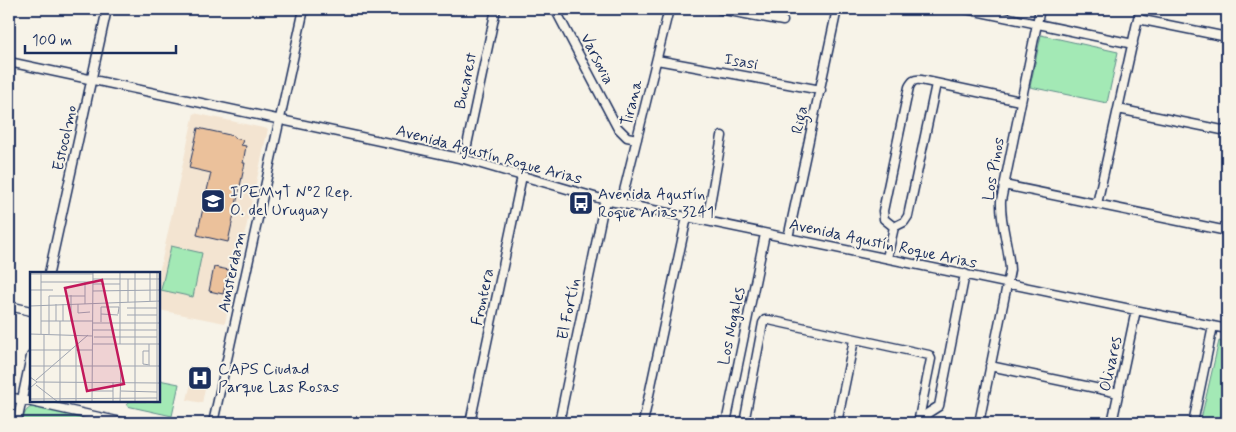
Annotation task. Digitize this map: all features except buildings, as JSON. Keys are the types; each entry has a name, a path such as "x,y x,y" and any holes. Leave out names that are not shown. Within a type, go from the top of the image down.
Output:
{"street":[{"name":"Estocolmo","path":"49,272 107,9"},
{"name":"Amsterdam","path":"213,423 304,9"},
{"name":"Bucarest","path":"464,159 496,9"},
{"name":"Varsovia","path":"555,9 617,127 627,137 637,139"},
{"name":"Tirana","path":"621,203 669,9"},
{"path":"719,9 783,20"},
{"name":"Riga","path":"788,238 837,9"},
{"path":"966,9 1133,44"},
{"name":"Los Pinos","path":"979,423 1007,283 1009,260 1001,211 1004,185 1040,9"},
{"path":"1097,204 1140,9"},
{"path":"1138,19 1227,37"},
{"name":"Isasi","path":"657,60 821,90"},
{"name":"Avenida Agustín Roque Arias","path":"9,62 464,159 605,200 1227,329"},
{"path":"894,227 884,219 883,212 908,87 916,79 1020,101"},
{"path":"894,227 904,222 908,216 936,84"},
{"path":"1118,109 1227,131"},
{"path":"707,221 722,136"},
{"name":"Frontera","path":"470,423 522,176"},
{"path":"1004,185 1227,231"},
{"name":"El Fortín","path":"559,423 605,200"},
{"path":"643,423 687,217"},
{"path":"887,258 894,227"},
{"name":"Los Nogales","path":"726,423 765,234"},
{"path":"926,423 928,413 939,406 965,274"},
{"path":"9,306 30,311"},
{"name":"Olivares","path":"1112,423 1136,310"},
{"path":"744,423 763,323 765,320 769,320 929,355 931,357 918,423"},
{"path":"1193,423 1213,326"},
{"path":"837,423 854,340"},
{"path":"16,423 30,361"},
{"path":"990,366 1119,393"},
{"path":"9,397 30,402"},
{"path":"31,402 126,423"}],"shaded area":[{"name":"IPEMyT Nº2 Rep. O. del Uruguay","path":"194,113 268,129 225,323 160,310 159,272"},
{"name":"CAPS Ciudad Parque Las Rosas","path":"195,366 209,369 202,403 187,400"}],"green space":[{"path":"1041,35 1118,52 1107,103 1030,87"},
{"path":"171,246 202,253 193,297 161,290"},
{"path":"1219,341 1227,343 1227,423 1200,423"},
{"path":"160,380 179,384 172,416 127,406 129,402 160,402"},
{"path":"34,406 111,423 22,423 25,412"}],"place":[{"name":"IPEMyT Nº2 Rep. O. del Uruguay","path":"213,201"},
{"name":"Avenida Agustín Roque Arias 3241","path":"581,203"},
{"name":"CAPS Ciudad Parque Las Rosas","path":"200,378"}]}
